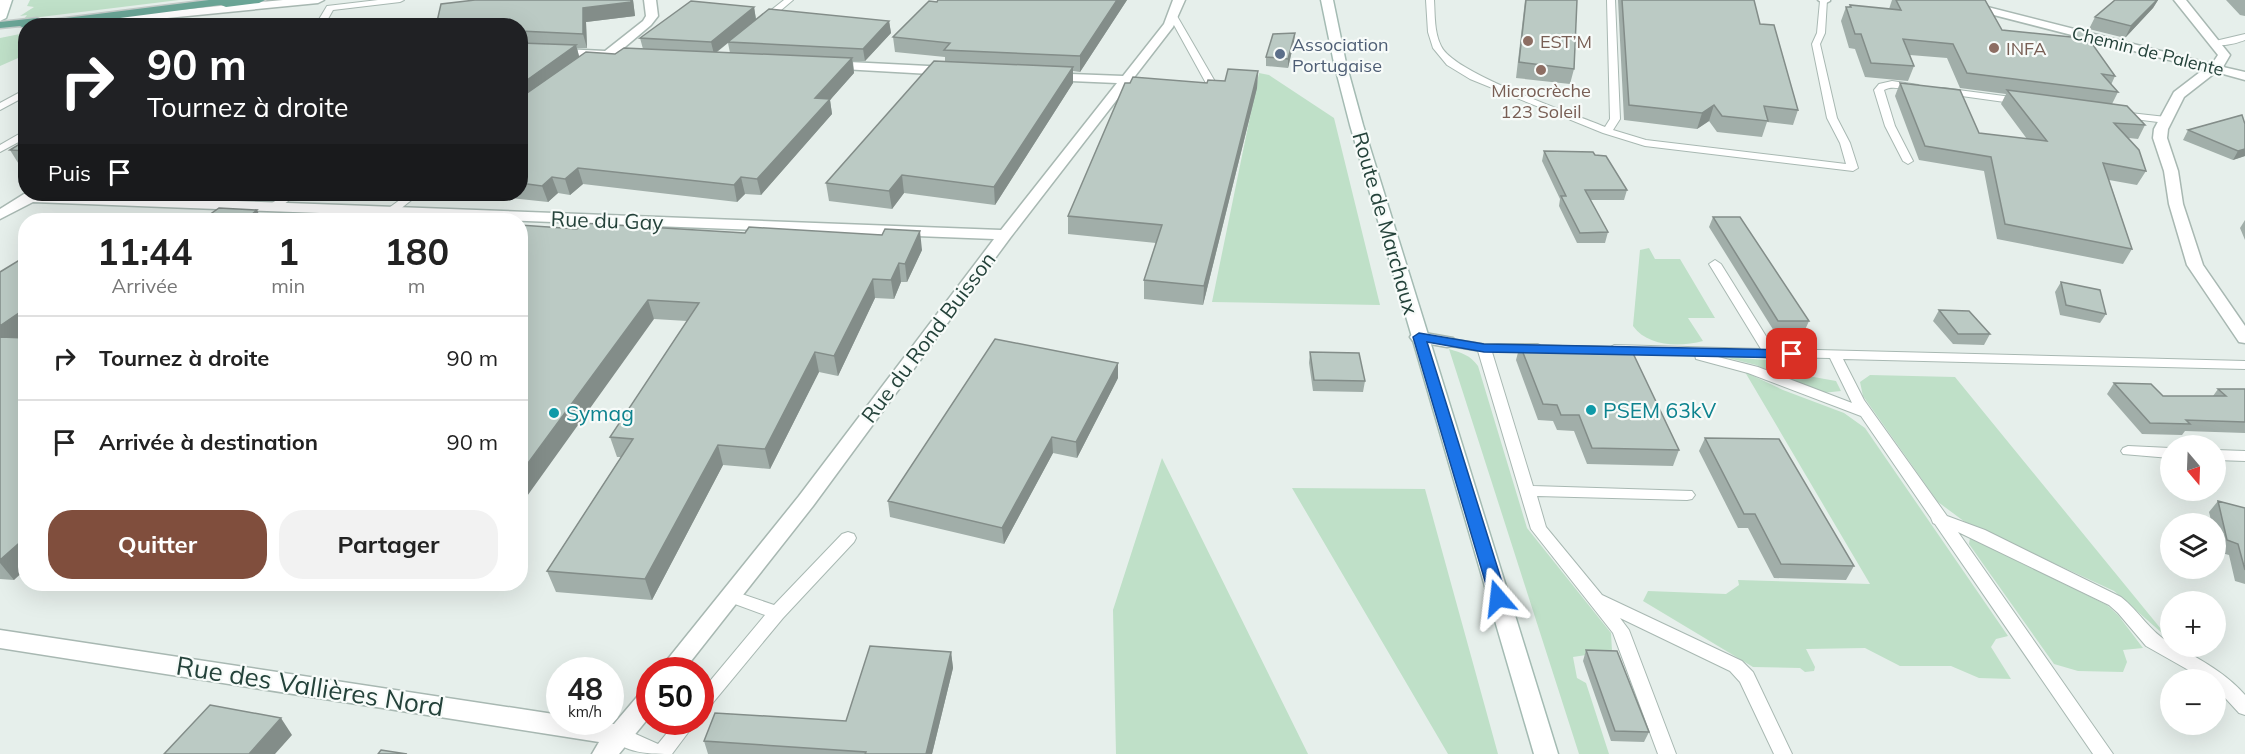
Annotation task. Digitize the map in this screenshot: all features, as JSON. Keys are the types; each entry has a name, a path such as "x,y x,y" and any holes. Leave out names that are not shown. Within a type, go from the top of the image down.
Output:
{"main road":[{"path":"83,18 206,0"},
{"path":"93,18 236,0"},
{"path":"116,18 259,0"},
{"path":"0,29 18,27"}],"street":[{"path":"0,18 6,0"},
{"path":"132,18 318,0"},
{"path":"603,54 647,23 652,16 650,0"},
{"name":"Route de Marchaux","path":"1327,0 1331,27 1419,337 1546,754"},
{"name":"Chemin de Palente","path":"1947,0 2245,76"},
{"path":"2180,0 2224,55 2214,69 2180,95 2161,129 2160,138 2170,171 2176,204 2195,265 2245,338"},
{"name":"Rue du Rond Buisson","path":"681,657 814,491 1005,235 1169,25 1176,8"},
{"path":"528,51 658,57"},
{"path":"814,64 956,71"},
{"path":"1039,76 1127,80"},
{"path":"4,210 21,201"},
{"name":"Rue du Gay","path":"123,201 417,213"},
{"name":"Rue du Gay","path":"528,217 1005,235"},
{"path":"1419,337 1447,342"},
{"name":"Rue des Vallières Nord","path":"0,639 546,723"},
{"path":"624,730 636,715"},
{"path":"604,754 620,735"}],"lane":[{"path":"323,0 330,8"},
{"path":"339,0 354,0"},
{"path":"330,8 400,0"},
{"path":"759,24 789,0"},
{"path":"1430,0 1437,48 1450,63 1473,77 1607,131 1645,142 1853,168 1845,143 1832,118 1816,44 1821,33 1824,0"},
{"path":"1607,131 1615,119 1611,0"},
{"path":"324,18 330,8"},
{"path":"1176,8 1212,85"},
{"path":"2215,42 2235,41 2245,37"},
{"path":"582,66 603,54"},
{"path":"1908,161 1890,126 1879,90 1882,86 1892,84 2028,102"},
{"path":"0,107 18,97"},
{"path":"2111,113 2166,120"},
{"path":"0,149 18,138"},
{"path":"273,207 282,201"},
{"path":"390,212 405,201"},
{"path":"1715,264 1770,353"},
{"path":"1447,342 1484,348 1555,348"},
{"path":"1484,348 1539,529 1620,630 1667,754"},
{"path":"1601,348 2245,365"},
{"path":"1684,351 1726,365 1753,370 1866,413"},
{"path":"1834,354 1866,413 2103,754"},
{"path":"2128,452 2160,453"},
{"path":"2226,455 2245,456"},
{"path":"1528,491 1687,495"},
{"path":"1938,519 1979,534 2115,601 2124,608 2152,641 2213,675 2229,688 2245,708"},
{"path":"714,689 777,613 848,538"},
{"path":"730,596 777,613"},
{"path":"1598,600 1736,666 1747,677 1783,754"},
{"path":"620,735 661,754 676,735"}],"green space":[{"path":"30,0 179,0 25,18 27,15 20,16 34,7 27,6"},
{"path":"18,34 18,58 0,66 0,38"},
{"path":"1259,73 1269,75 1334,118 1380,305 1212,302"},
{"path":"1649,248 1655,259 1680,259 1715,318 1688,318 1703,341 1665,344 1647,338 1633,326 1640,250"},
{"path":"1449,349 1469,357 1478,366 1527,528 1611,633 1612,651 1573,657 1577,678 1586,683 1609,754 1579,754"},
{"path":"1724,357 1767,360 1797,374 1836,381 1841,391 1822,393 1756,365"},
{"path":"1745,372 1783,390 1844,413 1865,428 2008,636 1996,639 1991,647 2011,679 1979,678 1951,666 1900,666 1865,648 1806,649 1815,667 1814,671 1805,672 1800,668 1753,667 1643,601 1648,591 1726,594 1739,585 1738,580 1870,584"},
{"path":"1870,375 1955,377 2160,628 2160,631 2114,591 1965,522 1938,502 1863,396 1860,382"},
{"path":"1162,458 1308,754 1116,754 1113,610"},
{"path":"1292,488 1425,489 1498,754 1448,754"},
{"path":"1970,538 2107,605 2118,615 2143,648 2123,650 2127,662 2123,672 2078,671 2054,664 1969,544"}],"building":[{"path":"475,0 631,0 631,2 583,8 583,34 528,31 528,18 438,18 441,4"},
{"path":"938,0 1117,0 1080,56 944,50 950,43 893,37 929,1 937,2"},
{"path":"1526,0 1577,0 1574,69 1519,62"},
{"path":"1622,0 1754,0 1760,24 1774,25 1798,110 1764,106 1768,121 1722,116 1714,105 1702,113 1629,105"},
{"path":"1896,0 1985,0 2002,30 2071,37 2081,28 2115,76 2102,74 2118,92 1967,73 1953,44 1903,39 1914,66 1871,63 1861,34 1855,34 1846,7 1851,7 1850,5 1901,10"},
{"path":"2115,0 2157,0 2131,26 2095,17"},
{"path":"691,1 754,7 711,42 640,38"},
{"path":"769,9 889,21 863,49 728,42"},
{"name":"Association Portugaise","path":"1295,33 1288,59 1266,57 1273,34"},
{"path":"528,43 576,45 528,79"},
{"path":"624,48 852,58 815,98 830,99 757,179 741,177 734,185 578,168 565,179 552,177 542,186 528,184 528,92 586,52 615,54"},
{"path":"934,61 1073,67 994,187 902,175 889,191 826,183"},
{"path":"1228,69 1258,71 1204,286 1144,280 1162,225 1068,216 1125,83 1130,83 1133,77 1207,83 1208,80 1225,81"},
{"path":"1900,83 1960,90 1979,133 2047,141 2007,90 2127,106 2145,125 2114,123 2139,150 2146,171 2103,163 2132,249 2005,224 1991,157 1925,146"},
{"path":"2242,115 2245,124 2245,149 2238,151 2188,130"},
{"path":"1544,151 1593,152 1595,155 1606,156 1627,190 1585,190 1608,232 1580,233 1561,196 1566,196"},
{"path":"219,208 257,210 254,213 212,213"},
{"path":"1713,217 1740,217 1809,321 1778,321"},
{"path":"582,223 745,233 749,227 882,235 885,229 920,231 905,264 899,263 891,280 873,279 834,356 815,352 765,449 718,445 645,579 547,571 633,439 610,437 699,303 648,300 528,463 528,226 577,229"},
{"path":"18,261 18,314 0,326 0,272"},
{"path":"2061,282 2100,290 2106,314 2066,305"},
{"path":"1939,310 1969,311 1990,334 1958,334"},
{"path":"0,337 18,338 18,544 0,560"},
{"path":"995,339 1118,363 1076,442 1052,437 1002,528 888,501"},
{"name":"PSEM 63kV","path":"1520,345 1630,347 1679,450 1592,448 1579,415 1561,415 1557,405 1543,404"},
{"path":"1310,352 1359,353 1365,381 1314,380"},
{"path":"2114,383 2151,384 2163,396 2226,396 2218,389 2245,389 2245,422 2186,420 2190,424 2150,423"},
{"path":"1705,438 1779,439 1854,566 1781,564 1755,514 1744,514"},
{"path":"2218,501 2245,508 2245,570 2238,544 2227,540 2226,513 2221,513"},
{"path":"870,646 951,652 926,754 865,754 866,752 704,741 706,735 714,735 715,713 846,721"},
{"path":"1586,650 1617,651 1649,732 1615,731"},
{"path":"210,705 281,718 249,754 164,754"},
{"path":"381,750 407,754 378,754"}],"place":[{"name":"EST’M","path":"1528,41"},
{"name":"INFA","path":"1994,48"},
{"name":"Association Portugaise","path":"1280,54"},
{"name":"Microcrèche 123 Soleil","path":"1541,70"},
{"name":"PSEM 63kV","path":"1591,410"},
{"name":"Symag","path":"554,413"}],"route":[{"path":"1498,598 1419,337 1484,348 1613,348 1792,354"}]}
